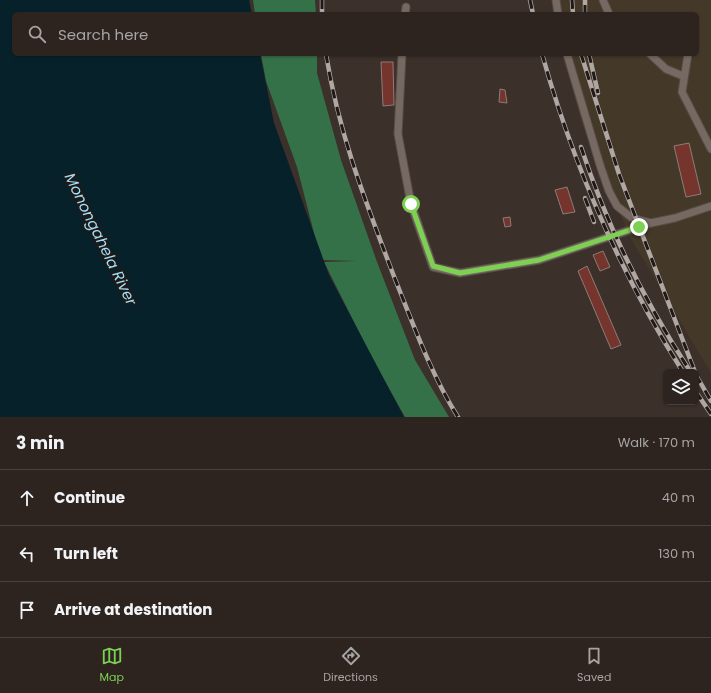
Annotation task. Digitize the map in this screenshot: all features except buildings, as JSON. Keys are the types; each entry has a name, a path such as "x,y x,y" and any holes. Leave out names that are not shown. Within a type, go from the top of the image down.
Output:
{"lane":[{"path":"556,0 558,12"},
{"path":"603,0 608,12"},
{"path":"402,56 398,134 411,204 433,266 460,273 539,260 651,222"},
{"path":"568,56 600,165 613,199 620,209 632,218 651,222 661,222 711,206"},
{"path":"652,56 666,69 683,76"},
{"path":"688,56 683,76 682,92 711,149"}],"shaded area":[{"path":"553,0 711,0 711,373 630,237 582,123 563,56 699,56 699,12 554,12"}],"green space":[{"path":"253,0 315,0 316,12 255,12"},
{"path":"261,56 317,56 317,73 341,160 377,262 415,360 449,417 405,417 373,360 324,262 357,261 321,260 297,167 266,81"}],"water":[{"name":"Monongahela River","path":"0,0 249,0 252,12 12,12 12,56 260,56 274,123 329,275 404,417 0,417"}],"railway":[{"path":"322,0 322,12"},
{"path":"530,0 533,12"},
{"path":"572,0 573,12"},
{"path":"585,0 585,12"},
{"path":"326,56 338,113 354,168 374,223 424,350 439,384 458,417"},
{"path":"543,56 569,137 601,218 619,258 639,296 660,335 681,369"},
{"path":"582,56 619,174 694,369"},
{"path":"589,56 598,93"},
{"path":"581,147 603,206 628,263 673,345 689,369"},
{"path":"585,198 594,222"},
{"path":"699,380 711,401"},
{"path":"699,396 711,414"}],"route":[{"path":"411,204 433,266 460,273 539,260 639,227"}]}
